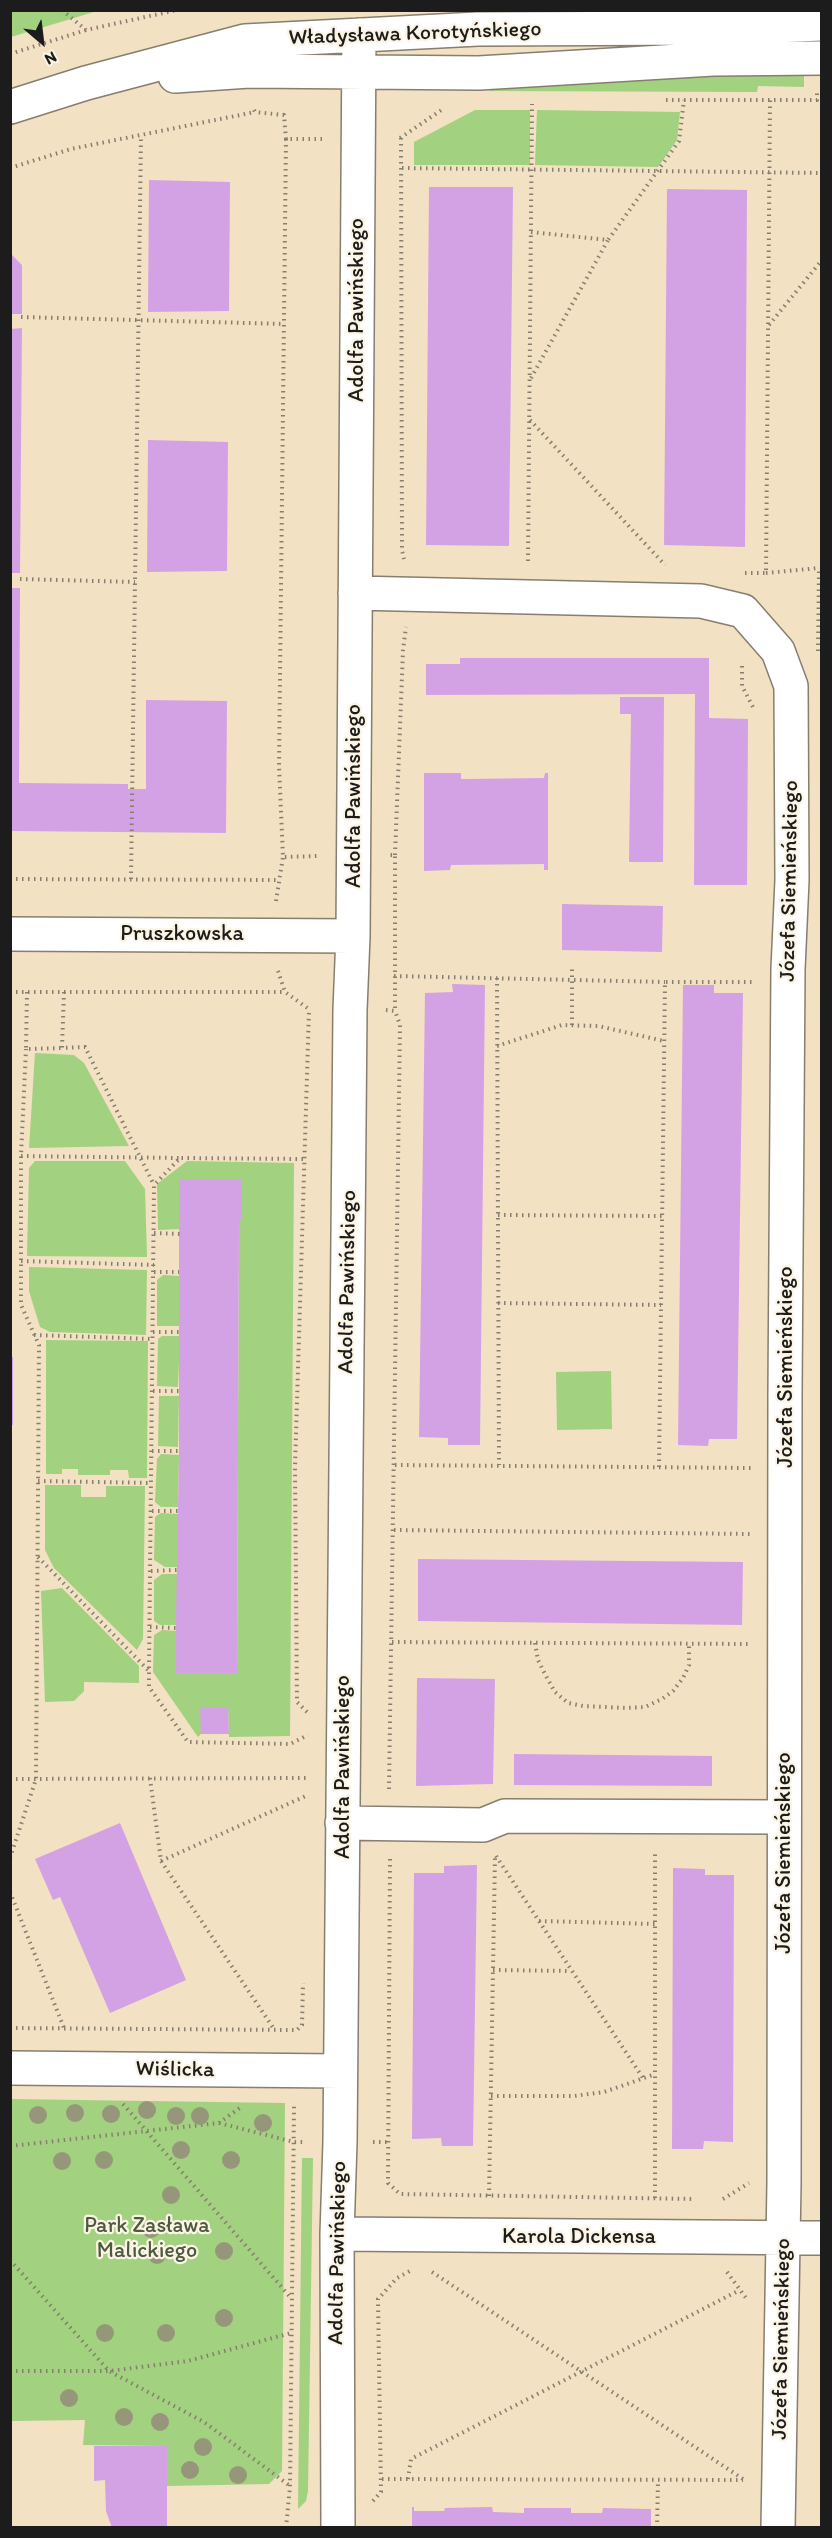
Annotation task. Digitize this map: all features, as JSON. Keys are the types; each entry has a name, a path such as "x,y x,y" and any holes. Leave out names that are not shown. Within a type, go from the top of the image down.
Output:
{"street":[{"name":"Władysława Korotyńskiego","path":"10,107 86,83 245,42 478,29 713,28 822,24"},
{"name":"Adolfa Pawińskiego","path":"338,2528 337,2234 350,1022 353,936 359,36"},
{"name":"Władysława Korotyńskiego","path":"86,83 249,70 479,73 713,59 822,58"},
{"name":"Józefa Siemieńskiego","path":"355,593 701,600 743,611 778,651 791,686 792,880 788,969 783,2238 778,2528"},
{"name":"Pruszkowska","path":"10,934 353,936"},
{"path":"342,1823 483,1825 505,1816 784,1817"},
{"name":"Wiślicka","path":"10,2068 340,2071"},
{"name":"Karola Dickensa","path":"337,2234 822,2238"}],"path":[{"path":"62,10 86,30"},
{"path":"10,54 86,30 177,10"},
{"path":"528,570 532,100"},
{"path":"530,380 608,240 679,141 684,100"},
{"path":"766,573 770,100"},
{"path":"253,101 255,112"},
{"path":"10,168 70,149 255,112 284,115 286,139 285,324 279,766 283,856 275,904"},
{"path":"131,879 141,135"},
{"path":"401,138 402,550 405,560 411,567"},
{"path":"286,139 335,139"},
{"path":"402,168 822,173"},
{"path":"531,232 608,240"},
{"path":"768,327 822,261"},
{"path":"21,317 285,324"},
{"path":"530,420 672,572"},
{"path":"742,573 822,567"},
{"path":"20,579 135,582"},
{"path":"407,621 402,650 395,855 395,1011 400,1025 389,1797 393,1825 388,1877 388,2183 400,2194 702,2199"},
{"path":"283,856 326,855"},
{"path":"386,855 395,855"},
{"path":"10,879 280,880"},
{"path":"275,961 285,992 309,1010 316,1010"},
{"path":"572,967 572,1025"},
{"path":"394,976 762,982"},
{"path":"497,978 499,1465"},
{"path":"659,1467 665,982"},
{"path":"10,992 285,992"},
{"path":"10,1858 36,1779 39,1345 21,1305 21,1156 27,992"},
{"path":"62,1048 64,992"},
{"path":"307,1718 307,1710 297,1702 295,1478 309,1010"},
{"path":"377,1010 395,1011"},
{"path":"497,1046 562,1025 598,1026 664,1041"},
{"path":"26,1049 85,1047 154,1185 149,1687 188,1742 290,1744 308,1735"},
{"path":"21,1156 303,1159"},
{"path":"154,1185 180,1158"},
{"path":"498,1215 662,1216"},
{"path":"154,1233 180,1234"},
{"path":"21,1261 154,1265"},
{"path":"154,1272 179,1272"},
{"path":"498,1303 661,1305"},
{"path":"153,1332 179,1332"},
{"path":"34,1335 153,1339"},
{"path":"153,1390 179,1391"},
{"path":"152,1451 178,1451"},
{"path":"395,1465 785,1468"},
{"path":"38,1481 152,1483"},
{"path":"152,1511 178,1511"},
{"path":"394,1530 754,1534"},
{"path":"38,1557 149,1670"},
{"path":"151,1571 177,1570"},
{"path":"150,1627 177,1628"},
{"path":"392,1642 754,1644"},
{"path":"536,1643 538,1660 547,1678 555,1692 568,1702 584,1706 626,1708 645,1707 673,1691 689,1665 689,1644"},
{"path":"308,1727 308,1743"},
{"path":"309,1769 309,1806"},
{"path":"150,1778 160,1861 274,2030"},
{"path":"10,1779 310,1778"},
{"path":"160,1861 309,1794"},
{"path":"655,1841 655,2198"},
{"path":"489,2196 496,1847"},
{"path":"495,1855 643,2078"},
{"path":"10,1892 64,2028"},
{"path":"539,1921 655,1924"},
{"path":"493,1970 572,1971"},
{"path":"10,2028 297,2030 302,2025 303,1979"},
{"path":"491,2096 574,2096 604,2092 655,2074"},
{"path":"286,2528 290,2487 294,2142 294,2102 288,2099"},
{"path":"120,2100 144,2131 292,2299"},
{"path":"219,2123 243,2106"},
{"path":"10,2146 219,2123 294,2142"},
{"path":"714,2199 726,2199 748,2183"},
{"path":"10,2260 109,2371 204,2422 290,2487"},
{"path":"382,2479 743,2480 582,2370 430,2271"},
{"path":"371,2503 381,2492 382,2479 378,2299 397,2278"},
{"path":"408,2479 411,2460 740,2290"},
{"path":"10,2371 109,2371 188,2361 291,2333"},
{"path":"657,2528 658,2480"}],"green space":[{"path":"11,10 97,10 97,11 11,37"},
{"path":"804,71 804,87 758,86 757,92 490,91 489,84"},
{"path":"475,110 530,110 530,165 414,165 414,142"},
{"path":"537,110 680,112 677,140 658,167 535,165"},
{"path":"35,1053 74,1055 84,1063 129,1146 29,1148"},
{"path":"35,1161 125,1161 145,1189 147,1257 27,1256 29,1168"},
{"path":"187,1161 294,1163 290,1736 229,1737 228,1707 201,1708 201,1734 198,1737 153,1672 154,1635 162,1630 177,1631 175,1673 237,1673 239,1219 241,1219 179,1179 180,1229 158,1230 157,1184"},
{"path":"29,1267 147,1270 146,1335 50,1332 40,1327 29,1291"},
{"path":"163,1275 180,1276 179,1326 157,1326 157,1280"},
{"path":"162,1336 180,1336 178,1387 157,1386 158,1339"},
{"path":"46,1340 148,1341 147,1478 129,1478 128,1470 110,1470 110,1475 78,1475 78,1469 62,1469 62,1474 46,1474"},
{"path":"611,1371 612,1429 557,1430 556,1372"},
{"path":"159,1396 179,1396 178,1447 158,1446"},
{"path":"161,1454 179,1455 178,1507 161,1507 155,1502 157,1459"},
{"path":"45,1485 81,1485 81,1497 106,1497 106,1486 145,1486 143,1639 137,1650 54,1568 45,1550"},
{"path":"161,1513 178,1514 178,1567 165,1567 154,1560 155,1517"},
{"path":"162,1574 177,1574 177,1625 160,1625 154,1621 154,1580"},
{"path":"62,1588 139,1666 139,1683 84,1682 84,1691 74,1701 45,1702 41,1591"},
{"name":"Park Zasława Malickiego","path":"10,2099 285,2103 282,2471 269,2484 167,2486 166,2446 83,2445 85,2420 11,2421"},
{"path":"302,2158 313,2158 308,2491 306,2501 298,2509"}],"building":[{"path":"149,180 230,182 229,311 148,312"},
{"path":"429,187 513,187 509,546 426,545"},
{"path":"667,189 747,190 745,547 664,545"},
{"path":"10,253 22,265 22,314 10,314"},
{"path":"22,328 20,573 10,573 10,329"},
{"path":"148,440 228,442 227,571 147,572"},
{"path":"10,588 20,588 19,783 128,784 128,789 146,789 146,700 227,701 226,833 10,831"},
{"path":"460,658 709,658 709,718 748,719 747,885 694,885 695,694 426,695 426,664 460,664"},
{"path":"620,697 664,697 663,862 629,862 631,714 620,714"},
{"path":"424,773 461,773 461,779 467,779 544,778 545,773 548,773 548,870 544,870 544,864 451,865 450,870 424,871"},
{"path":"562,904 663,906 662,952 562,950"},
{"path":"452,984 485,985 480,1445 448,1445 448,1438 419,1437 425,993 453,992"},
{"path":"683,985 714,985 714,993 743,993 737,1439 709,1439 708,1446 678,1445"},
{"path":"179,1179 241,1179 237,1673 175,1673 179,1455"},
{"path":"10,1357 13,1357 13,1425 10,1425"},
{"path":"418,1559 743,1562 742,1625 418,1621"},
{"path":"417,1678 495,1679 493,1784 416,1786"},
{"path":"200,1707 228,1707 229,1734 201,1734"},
{"path":"514,1754 712,1756 712,1786 514,1785"},
{"path":"120,1823 186,1980 110,2013 60,1897 53,1900 35,1859"},
{"path":"477,1865 473,2146 442,2146 441,2138 412,2139 414,1873 444,1873 444,1866"},
{"path":"673,1868 705,1869 705,1875 734,1875 733,2142 704,2141 703,2149 672,2149"},
{"path":"94,2446 167,2446 167,2528 112,2528 106,2511 105,2480 94,2481"},
{"path":"412,2507 414,2511 444,2511 445,2508 492,2507 493,2512 524,2513 524,2508 571,2508 571,2513 602,2513 603,2508 651,2509 651,2528 412,2528"}]}
